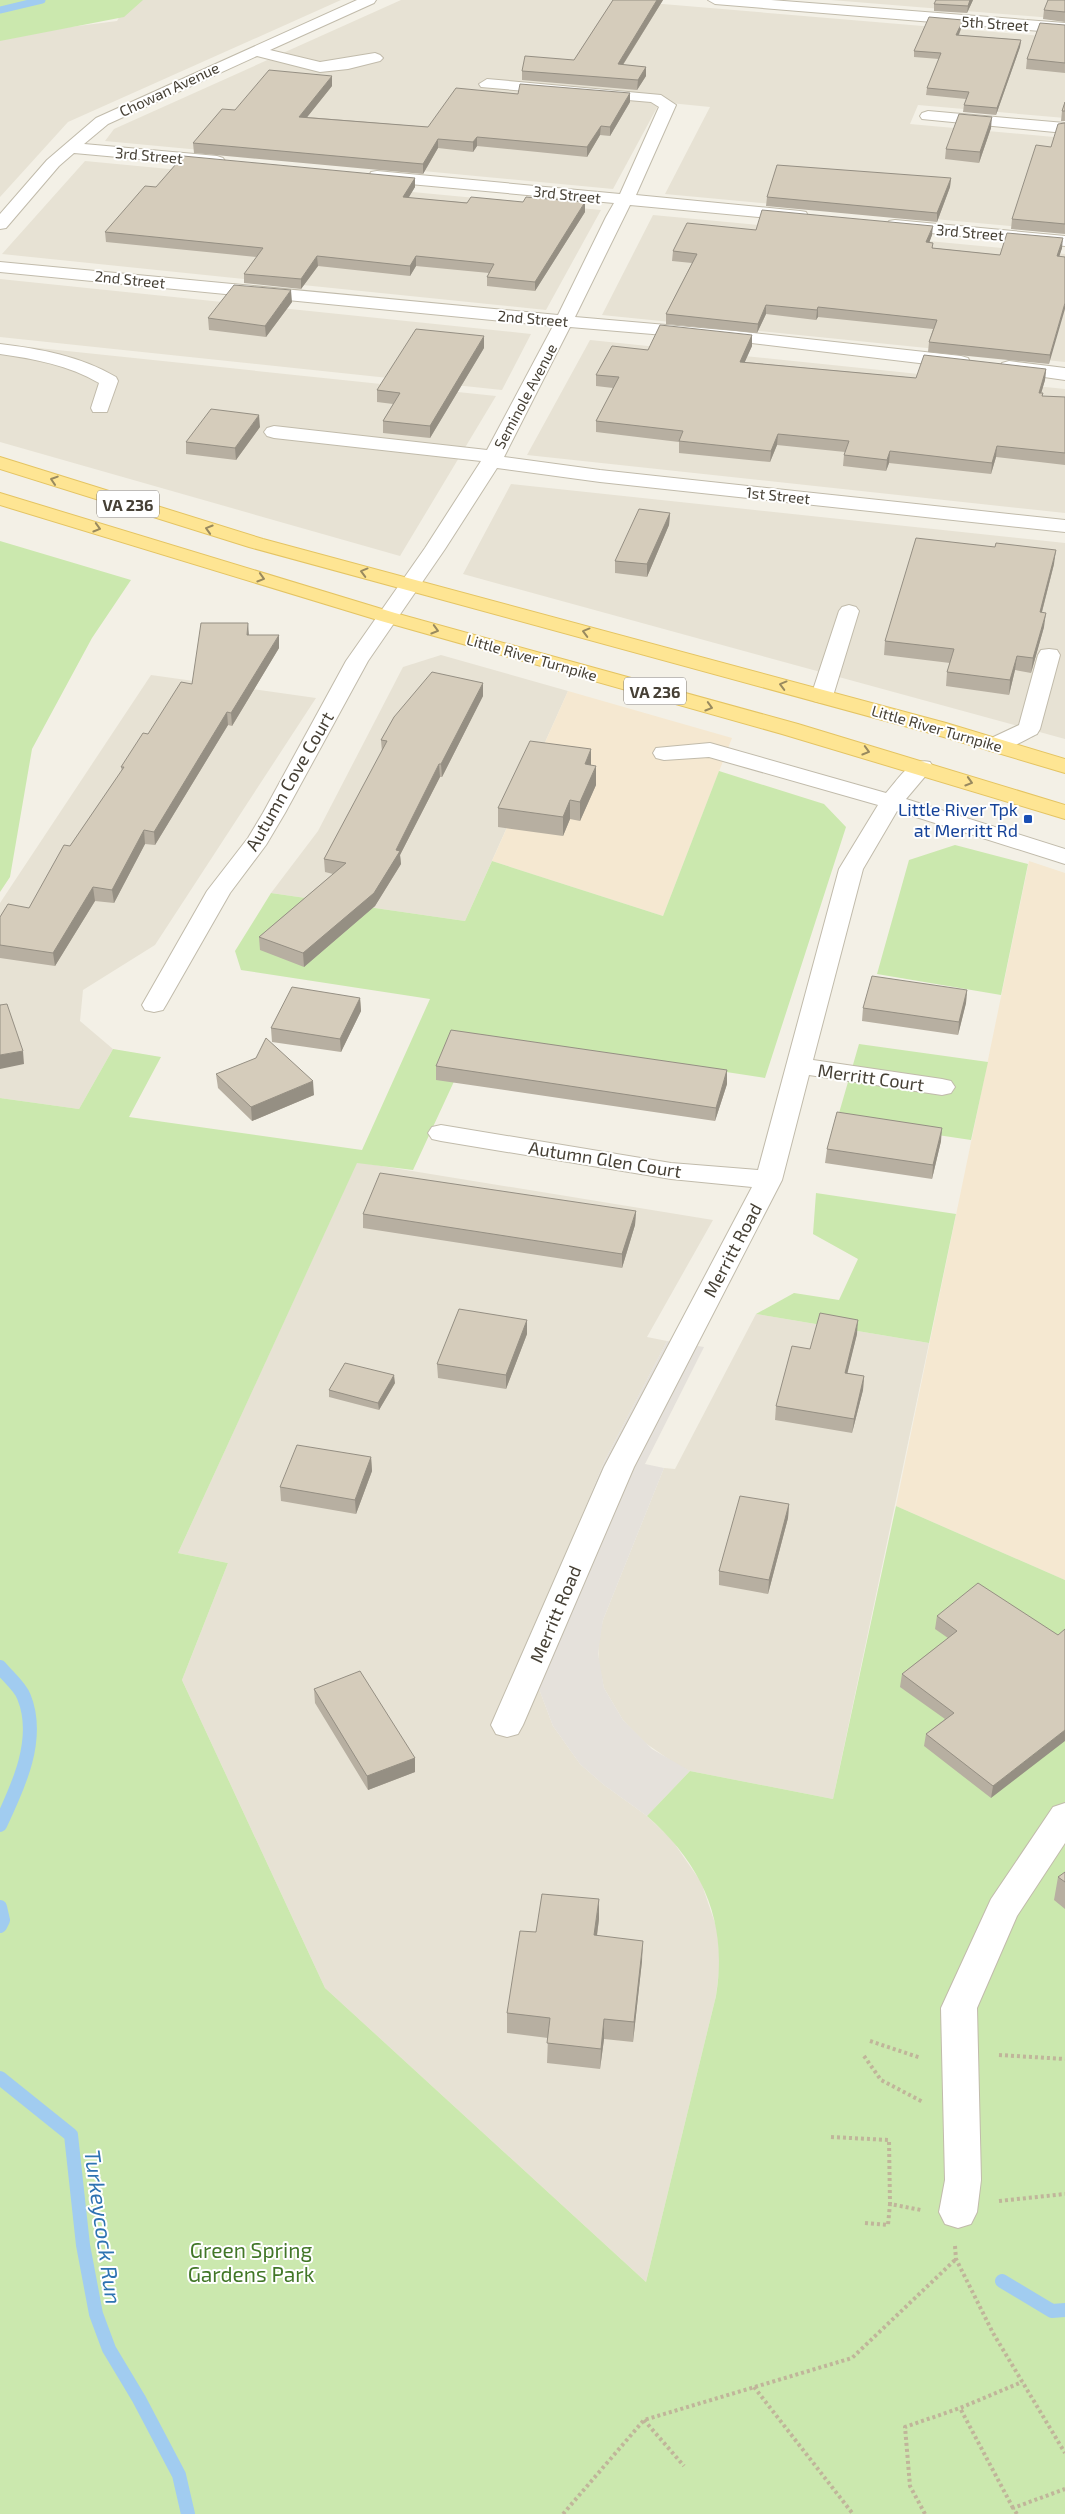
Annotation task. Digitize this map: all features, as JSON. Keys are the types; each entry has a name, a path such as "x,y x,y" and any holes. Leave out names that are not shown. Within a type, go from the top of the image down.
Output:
{"main road":[{"name":"Little River Turnpike","path":"0,463 247,540 822,696 1065,766"},
{"name":"Little River Turnpike","path":"0,499 388,617 922,768 1065,812"}],"street":[{"name":"Chowan Avenue","path":"0,224 53,163 87,131 121,110 369,0"},
{"name":"5th Street","path":"715,0 1065,28"},
{"path":"254,51 320,66 348,64 375,58"},
{"name":"Seminole Avenue","path":"411,584 492,459 565,320 614,217 634,186 668,105 664,101 655,98 487,84"},
{"path":"928,116 1065,128"},
{"name":"3rd Street","path":"70,148 237,163"},
{"name":"3rd Street","path":"365,175 821,218"},
{"name":"3rd Street","path":"879,224 1065,241"},
{"name":"2nd Street","path":"0,267 745,337 1065,374"},
{"path":"0,349 42,354 94,371 109,381 100,408"},
{"name":"1st Street","path":"274,432 492,459 600,476 1065,526"},
{"name":"Autumn Cove Court","path":"154,1005 218,891 258,840 274,813 357,661 411,584"},
{"path":"822,696 849,611"},
{"path":"995,745 1029,729 1049,655"},
{"path":"664,753 710,750 891,802 1065,857"},
{"name":"Merritt Road","path":"507,1725 618,1467 769,1180 852,869 891,802 922,768"},
{"name":"Merritt Court","path":"800,1066 942,1087"},
{"name":"Autumn Glen Court","path":"441,1133 671,1171 769,1180"},
{"path":"958,2212 963,2180 959,2008 1003,1909 1065,1816"}],"path":[{"path":"870,2041 900,2053 959,2060 1065,2060"},
{"path":"864,2056 881,2080 963,2123"},
{"path":"831,2137 889,2140 890,2204 888,2225 865,2222"},
{"path":"890,2204 935,2212 958,2212 985,2203 1016,2198 1065,2194"},
{"path":"958,2212 953,2226 956,2259 993,2333 1065,2453"},
{"path":"563,2514 644,2420 852,2358 956,2259"},
{"path":"925,2514 910,2486 905,2427 960,2408 1022,2382"},
{"path":"754,2387 854,2514"},
{"path":"960,2408 1017,2514"},
{"path":"644,2420 684,2466"},
{"path":"1014,2508 1065,2488"}],"shaded area":[{"path":"129,0 341,0 68,122 0,197 0,36 117,21"},
{"path":"401,0 615,0 1065,38 1065,118 918,105 910,124 1065,138 1065,231 665,194 710,107 660,102 613,189 105,141 114,129"},
{"path":"831,0 1065,0 1065,19"},
{"path":"85,161 601,210 546,310 2,254"},
{"path":"653,215 1065,254 1065,362 602,315"},
{"path":"0,279 531,334 502,390 0,337"},
{"path":"590,340 1065,389 1065,513 527,455"},
{"path":"0,344 496,396 400,556 0,442"},
{"path":"511,484 1065,543 1065,739 463,574"},
{"path":"441,655 568,691 465,921 271,893 318,831 403,667"},
{"path":"151,675 316,698 155,945 83,990 80,1021 113,1049 79,1109 0,1098 0,903"},
{"path":"568,691 732,738 663,916 492,861"},
{"path":"1029,861 1065,873 1065,1580 896,1506"},
{"path":"357,1162 713,1220 647,1337 667,1341 605,1460 538,1621 536,1681 553,1726 580,1764 604,1785 647,1816 672,1840 701,1882 717,1929 720,1962 716,1996 646,2282 325,1988 182,1680 228,1563 178,1553"},
{"path":"756,1314 929,1343 833,1799 690,1771 677,1765 641,1740 623,1720 604,1688 599,1665 598,1642 603,1620 664,1468 675,1469"},
{"path":"667,1341 704,1347 645,1464 664,1468 603,1620 598,1653 604,1688 623,1720 652,1749 690,1771 647,1816 604,1785 580,1764 553,1726 536,1681 538,1621 605,1460"}],"green space":[{"path":"0,0 143,0 124,17 0,41"},
{"path":"0,541 131,580 92,638 32,749 10,877 0,892"},
{"name":"Green Spring Gardens Park","path":"719,771 824,804 846,827 765,1078 476,1034 413,1170 357,1163 178,1553 228,1563 182,1680 325,1988 646,2282 716,1996 719,1969 714,1919 697,1875 667,1835 647,1816 690,1771 833,1799 896,1506 1065,1580 1065,2514 0,2514 0,1098 79,1109 113,1049 161,1057 129,1117 362,1150 430,999 241,970 235,951 271,893 465,921 492,861 663,916"},
{"path":"955,845 1028,864 1001,995 877,974 909,860"},
{"path":"859,1044 988,1062 971,1140 837,1120"},
{"path":"816,1193 956,1214 929,1343 756,1314 794,1293 839,1300 858,1259 813,1234"}],"building":[{"path":"613,0 657,0 618,64 646,67 638,80 522,71 525,56 574,60"},
{"path":"936,0 970,0 968,6 934,4"},
{"path":"1048,0 1065,0 1065,12 1044,10"},
{"path":"929,17 963,20 956,35 1021,40 997,108 964,105 969,92 927,88 941,53 914,51"},
{"path":"1040,23 1065,25 1065,63 1027,59"},
{"path":"269,70 332,76 299,117 428,127 456,88 518,94 520,84 630,93 610,127 601,126 587,147 477,137 473,142 438,139 423,164 193,143 222,109 235,110"},
{"path":"959,114 992,117 980,152 946,149"},
{"path":"1065,123 1065,224 1012,219 1036,145 1051,147 1058,124"},
{"path":"183,156 415,178 403,197 467,203 471,197 523,202 526,197 585,202 535,282 487,277 494,264 416,256 410,266 317,256 301,279 244,274 263,248 105,232 145,186 156,187"},
{"path":"777,165 951,178 937,213 767,197"},
{"path":"762,210 933,226 926,242 933,243 932,248 1000,255 1007,233 1063,238 1057,256 1065,257 1065,303 1050,355 929,342 937,320 818,307 817,310 766,305 758,324 666,314 697,254 673,251 687,223 756,230"},
{"path":"234,285 291,290 265,326 208,318"},
{"path":"660,325 752,335 740,362 916,378 924,355 1046,369 1039,393 1043,393 1042,396 1065,397 1065,453 997,446 992,463 890,451 887,460 844,455 849,441 778,434 771,451 679,441 683,431 596,421 619,377 596,375 612,346 648,350"},
{"path":"416,329 484,336 430,426 383,421 400,393 377,390"},
{"path":"211,409 259,415 235,448 186,442"},
{"path":"639,509 670,513 647,564 615,561"},
{"path":"916,538 995,547 996,543 1056,550 1040,612 1046,613 1033,658 1017,656 1010,680 947,672 954,649 885,641"},
{"path":"201,623 248,623 247,635 279,635 231,713 227,712 154,832 144,830 112,890 93,887 53,953 0,945 0,917 8,904 29,908 64,845 70,846 124,767 121,767 143,733 148,734 181,682 192,684"},
{"path":"432,672 483,683 441,764 439,764 396,850 400,851 374,893 303,953 259,937 346,863 324,859 387,741 381,740 394,717"},
{"path":"530,741 591,749 585,764 596,766 580,802 570,800 563,817 498,808"},
{"path":"872,976 967,990 959,1022 863,1008"},
{"path":"292,987 360,998 340,1039 271,1028"},
{"path":"7,1004 23,1051 0,1055 0,1005"},
{"path":"451,1030 727,1070 716,1108 436,1066"},
{"path":"266,1038 313,1081 251,1107 216,1074 256,1058"},
{"path":"837,1112 942,1128 933,1165 827,1149"},
{"path":"380,1173 636,1211 622,1254 363,1214"},
{"path":"459,1309 527,1320 506,1375 437,1364"},
{"path":"820,1313 858,1320 845,1373 864,1376 854,1419 776,1406 792,1346 810,1349"},
{"path":"345,1363 394,1375 378,1403 329,1390"},
{"path":"297,1445 371,1457 355,1500 280,1487"},
{"path":"740,1496 789,1504 769,1580 719,1571"},
{"path":"978,1583 1058,1635 1065,1629 1065,1730 993,1786 926,1734 954,1713 902,1674 957,1631 937,1616"},
{"path":"360,1671 415,1758 367,1776 314,1689"},
{"path":"1065,1872 1065,1882 1058,1877"},
{"path":"542,1894 599,1899 594,1935 643,1941 634,2022 604,2019 601,2049 547,2043 550,2018 507,2013 520,1931 536,1932"}],"waterway":[{"name":"Turkeycock Run","path":"0,10 42,0"},
{"name":"Turkeycock Run","path":"0,1667 24,1697 29,1713 30,1729 29,1746 20,1779 0,1825"},
{"name":"Turkeycock Run","path":"0,1907 3,1920 0,1926"},
{"name":"Turkeycock Run","path":"0,2078 71,2135 83,2245 96,2314 109,2349 139,2399 179,2475 188,2514"},
{"path":"1002,2281 1052,2311 1065,2310"}],"place":[{"name":"Little River Tpk at Merritt Rd","path":"1028,819"}]}
